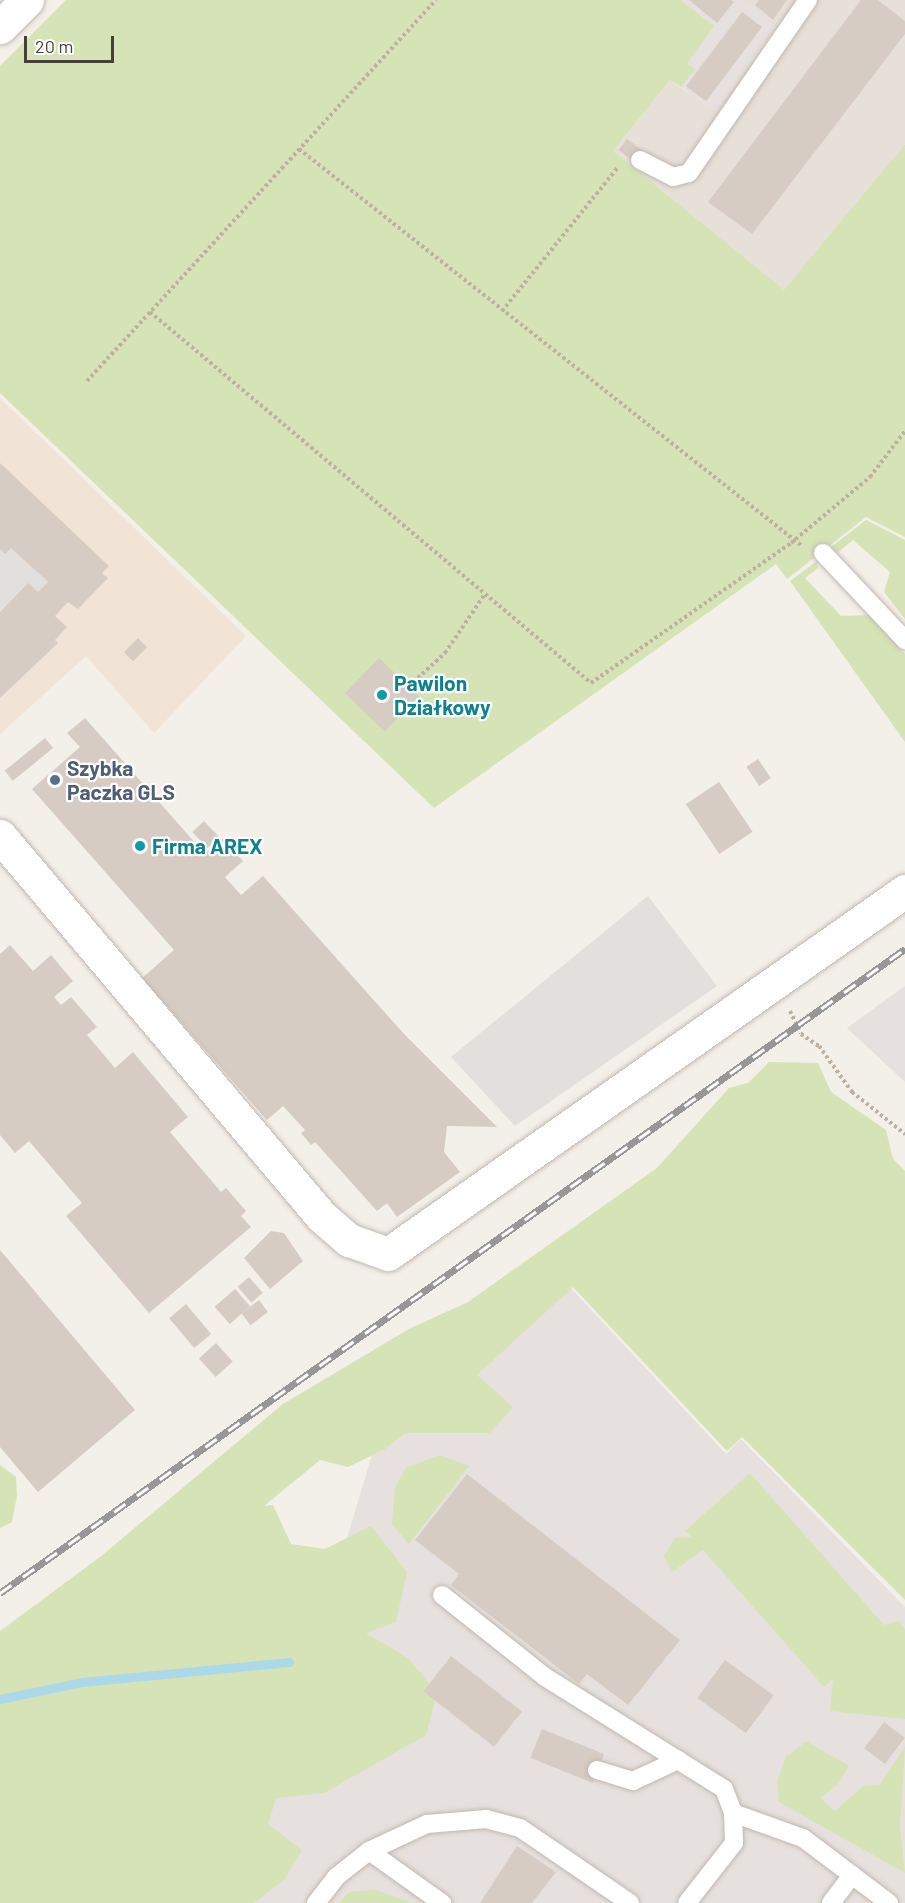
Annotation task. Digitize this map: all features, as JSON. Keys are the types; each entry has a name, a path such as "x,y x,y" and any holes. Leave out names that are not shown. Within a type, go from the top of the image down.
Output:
{"street":[{"path":"0,27 27,0"},
{"path":"0,836 321,1216 349,1240 388,1254 905,891"}],"lane":[{"path":"644,163 674,177 689,173 808,0"},
{"path":"823,553 905,640"},
{"path":"442,1595 545,1677 724,1789 733,1813 734,1843 687,1903"},
{"path":"597,1770 633,1781 678,1760"},
{"path":"733,1813 803,1838 889,1903"},
{"path":"316,1903 336,1877 369,1851 427,1824 486,1819 520,1828 630,1903"},
{"path":"369,1851 442,1903"},
{"path":"831,1903 852,1875"}],"path":[{"path":"87,381 436,0"},
{"path":"299,149 791,543 823,553"},
{"path":"502,311 621,164 638,177 644,163"},
{"path":"150,312 591,683 791,543 870,477 905,431"},
{"path":"409,686 445,653 485,594"},
{"path":"777,980 801,1034 819,1046 852,1092 905,1134"}],"shaded area":[{"path":"680,0 742,0 777,28 714,112 681,87 695,70 687,64"},
{"path":"742,0 905,0 905,144 784,291 613,151 670,80 714,111 777,29"},
{"path":"0,398 246,636 154,733 86,656 0,734"},
{"path":"11,548 48,582 38,592 27,583 0,612 0,549"},
{"path":"648,896 717,986 515,1126 451,1057"},
{"path":"905,986 905,1082 847,1028"},
{"path":"568,1285 726,1454 741,1439 905,1607 905,1903 142,1903 298,1699 383,1419"}],"green space":[{"path":"66,0 680,0 714,26 687,63 695,70 681,87 670,80 613,151 784,290 905,144 905,537 866,517 787,579 776,564 434,808 0,393 0,66"},
{"path":"866,520 905,540 905,619 884,592 890,572 853,540 837,553 831,547"},
{"path":"817,561 818,568 805,578 841,616 870,615 905,654 905,742 790,581"},
{"path":"769,1062 818,1063 831,1092 886,1130 893,1159 905,1171 905,1600 742,1437 727,1451 573,1287 477,1375 513,1407 490,1433 405,1433 385,1449 348,1467 320,1460 264,1506 273,1505 291,1544 325,1549 371,1526 407,1572 396,1622 366,1633 409,1659 437,1693 426,1735 324,1793 276,1798 268,1824 302,1850 285,1879 254,1903 0,1903 0,1631 100,1557 283,1404 409,1329 468,1302 657,1168 729,1088 748,1083"},
{"path":"440,1455 469,1466 409,1544 392,1524 395,1487 406,1468"},
{"path":"0,1465 16,1477 17,1496 12,1522 0,1528"},
{"path":"750,1473 884,1625 899,1621 905,1629 905,1719 830,1711 833,1679 824,1687 703,1550 672,1572 664,1556 675,1538 691,1537 685,1531"},
{"path":"806,1741 849,1766 838,1784 820,1798 835,1811 863,1786 880,1785 905,1746 900,1827 905,1873 779,1802 777,1781 786,1757"},
{"path":"376,1890 412,1903 338,1903 350,1892"}],"building":[{"path":"689,0 731,0 734,2 717,23"},
{"path":"759,0 787,0 773,20 755,5"},
{"path":"861,0 878,0 905,21 905,34 752,234 708,202"},
{"path":"742,12 762,27 706,101 686,86"},
{"path":"627,139 643,151 635,162 619,150"},
{"path":"0,463 109,566 102,573 108,578 78,609 68,602 55,616 67,627 55,640 58,643 0,698 0,612 28,583 38,592 48,582 11,548 5,554 0,549"},
{"path":"138,638 147,647 133,661 124,652"},
{"name":"Pawilon Działkowy","path":"379,658 419,696 385,731 345,693"},
{"path":"85,718 205,854 223,838 243,861 225,877 241,895 263,876 404,1034 497,1127 447,1126 444,1152 460,1172 397,1217 387,1203 377,1211 315,1142 311,1145 301,1133 305,1130 283,1106 267,1120 142,978 174,950 32,789 80,747 67,733"},
{"path":"45,738 53,748 13,781 5,771"},
{"path":"758,759 771,778 759,786 746,767"},
{"path":"719,782 753,832 719,854 686,804"},
{"path":"204,821 219,837 207,848 192,832"},
{"path":"10,945 33,971 51,955 73,981 54,997 61,1005 71,997 97,1027 87,1035 115,1068 133,1052 188,1117 170,1132 221,1192 226,1188 246,1211 241,1216 251,1227 149,1313 66,1216 82,1203 29,1141 15,1153 0,1135 0,954"},
{"path":"271,1231 284,1233 303,1261 270,1289 244,1258"},
{"path":"0,1250 135,1410 38,1492 0,1447"},
{"path":"249,1277 263,1293 251,1303 238,1287"},
{"path":"235,1289 250,1306 230,1324 215,1307"},
{"path":"259,1300 268,1312 250,1325 241,1313"},
{"path":"186,1304 211,1334 194,1348 169,1318"},
{"path":"216,1343 233,1362 216,1377 199,1358"},
{"path":"467,1474 680,1640 628,1705 587,1674 579,1684 451,1585 459,1574 415,1540"},
{"path":"451,1656 522,1711 494,1747 423,1691"},
{"path":"725,1660 774,1695 746,1733 697,1698"},
{"path":"884,1722 905,1738 885,1764 864,1748"},
{"path":"542,1729 604,1754 593,1783 530,1758"},
{"path":"517,1846 556,1872 532,1903 480,1903"}],"waterway":[{"path":"0,1699 82,1682 289,1662"}],"railway":[{"path":"0,1593 905,949"}],"place":[{"name":"Pawilon Działkowy","path":"382,695"},
{"name":"Szybka Paczka GLS","path":"55,780"},
{"name":"Firma AREX","path":"140,846"}]}
